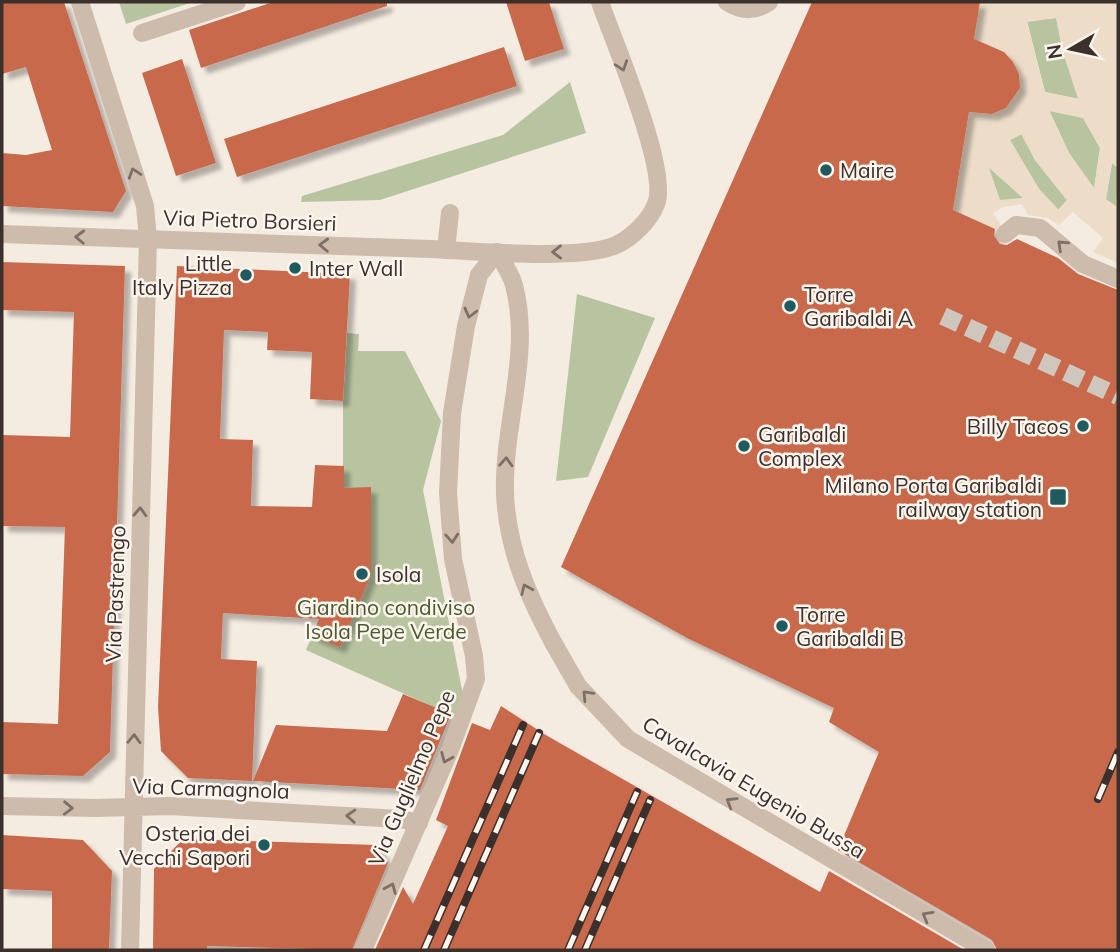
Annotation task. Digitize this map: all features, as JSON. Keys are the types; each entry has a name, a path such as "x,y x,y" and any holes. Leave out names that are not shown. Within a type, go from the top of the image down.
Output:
{"street":[{"name":"Via Pastrengo","path":"80,2 145,206 148,239 131,950"},
{"path":"142,33 237,2"},
{"name":"Via Pietro Borsieri","path":"2,234 497,252 593,251 616,245 630,236 657,203 659,190 654,156 600,2"},
{"path":"727,2 744,9 754,9 769,2"},
{"path":"446,250 450,213"},
{"path":"1005,234 1016,225 1040,228 1083,264 1118,279"},
{"name":"Cavalcavia Eugenio Bussa","path":"497,252 514,283 520,328 518,371 507,446 505,493 509,530 520,575 579,686 628,739 986,950"},
{"name":"Via Guglielmo Pepe","path":"363,950 419,823 469,703 476,679 474,656 453,559 449,480 452,413 479,275 497,252"},
{"name":"Via Carmagnola","path":"2,806 197,807 419,823"}],"green space":[{"path":"119,2 193,2 126,24"},
{"path":"1056,18 1079,99 1045,92 1027,21"},
{"path":"570,82 586,133 380,200 301,202 302,196 503,135"},
{"path":"1049,110 1083,118 1100,148 1094,189 1069,153"},
{"path":"1022,134 1035,160 1067,200 1058,210 1039,189 1010,140"},
{"path":"1112,163 1118,168 1116,207 1106,200"},
{"path":"988,166 1023,198 1000,201"},
{"path":"577,294 655,318 588,477 556,481"},
{"name":"Giardino condiviso Isola Pepe Verde","path":"347,333 359,334 358,351 405,351 441,421 423,490 463,695 454,716 306,650 343,561 343,401"}],"shaded area":[{"path":"980,2 1118,3 1118,168 1112,163 1106,199 1116,206 1118,197 1118,263 1093,252 1103,238 1073,212 1059,225 1048,218 1028,215 1022,204 1003,207 993,213 1001,225 997,230 986,225 931,343 969,112 992,114 1006,108 1020,88 1019,74 1004,53 973,46","holes":["1056,18 1062,49 1078,99 1045,92 1027,22","1049,111 1083,118 1100,148 1094,188 1069,153","1021,134 1035,160 1067,200 1059,210 1039,189 1010,140","989,168 1022,197 1000,200"]}],"building":[{"path":"2,2 64,2 126,191 113,212 2,206 2,153 26,155 52,150 26,67 2,74"},
{"path":"273,2 387,2 387,6 201,68 189,30"},
{"path":"506,2 549,2 564,49 525,61"},
{"path":"812,2 980,2 974,39 1004,52 1019,74 1020,88 1006,108 992,114 969,112 953,210 995,229 994,236 1000,244 1007,245 1017,239 1058,258 1078,274 1118,290 1118,950 997,950 992,940 838,850 879,752 829,722 834,708 687,638 561,567"},
{"path":"504,47 517,86 237,177 224,139"},
{"path":"182,59 216,163 176,176 142,73"},
{"path":"2,262 125,266 110,752 83,776 2,774 2,722 58,724 65,527 2,526 2,435 70,437 74,312 2,310"},
{"path":"177,266 350,274 343,401 310,399 312,352 267,350 268,332 224,330 220,439 253,440 251,506 312,507 315,465 344,466 344,488 371,487 371,575 340,647 312,636 319,619 223,613 221,659 257,661 252,781 188,778 161,751 158,707"},
{"path":"403,694 451,714 420,790 253,781 276,725 387,731"},
{"path":"501,706 544,734 820,892 829,871 964,950 375,950 403,887 413,904 448,826 436,820 472,723 490,730"},
{"path":"2,835 83,840 112,871 109,950 52,950 52,891 2,889"},
{"path":"183,839 377,845 388,863 352,950 207,946 207,950 153,950 154,869"}],"tunnel":[{"path":"943,316 1118,396"}],"railway":[{"path":"424,950 523,725"},
{"path":"444,950 539,733"},
{"path":"1098,799 1118,752"},
{"path":"568,950 637,792"},
{"path":"585,950 650,800"}],"place":[{"name":"Maire","path":"826,170"},
{"name":"Inter Wall","path":"295,268"},
{"name":"Little Italy Pizza","path":"246,275"},
{"name":"Torre Garibaldi A","path":"790,306"},
{"name":"Billy Tacos","path":"1083,426"},
{"name":"Garibaldi Complex","path":"744,446"},
{"name":"Milano Porta Garibaldi railway station","path":"1058,497"},
{"name":"Isola","path":"362,574"},
{"name":"Torre Garibaldi B","path":"782,626"},
{"name":"Osteria dei Vecchi Sapori","path":"264,845"}]}
